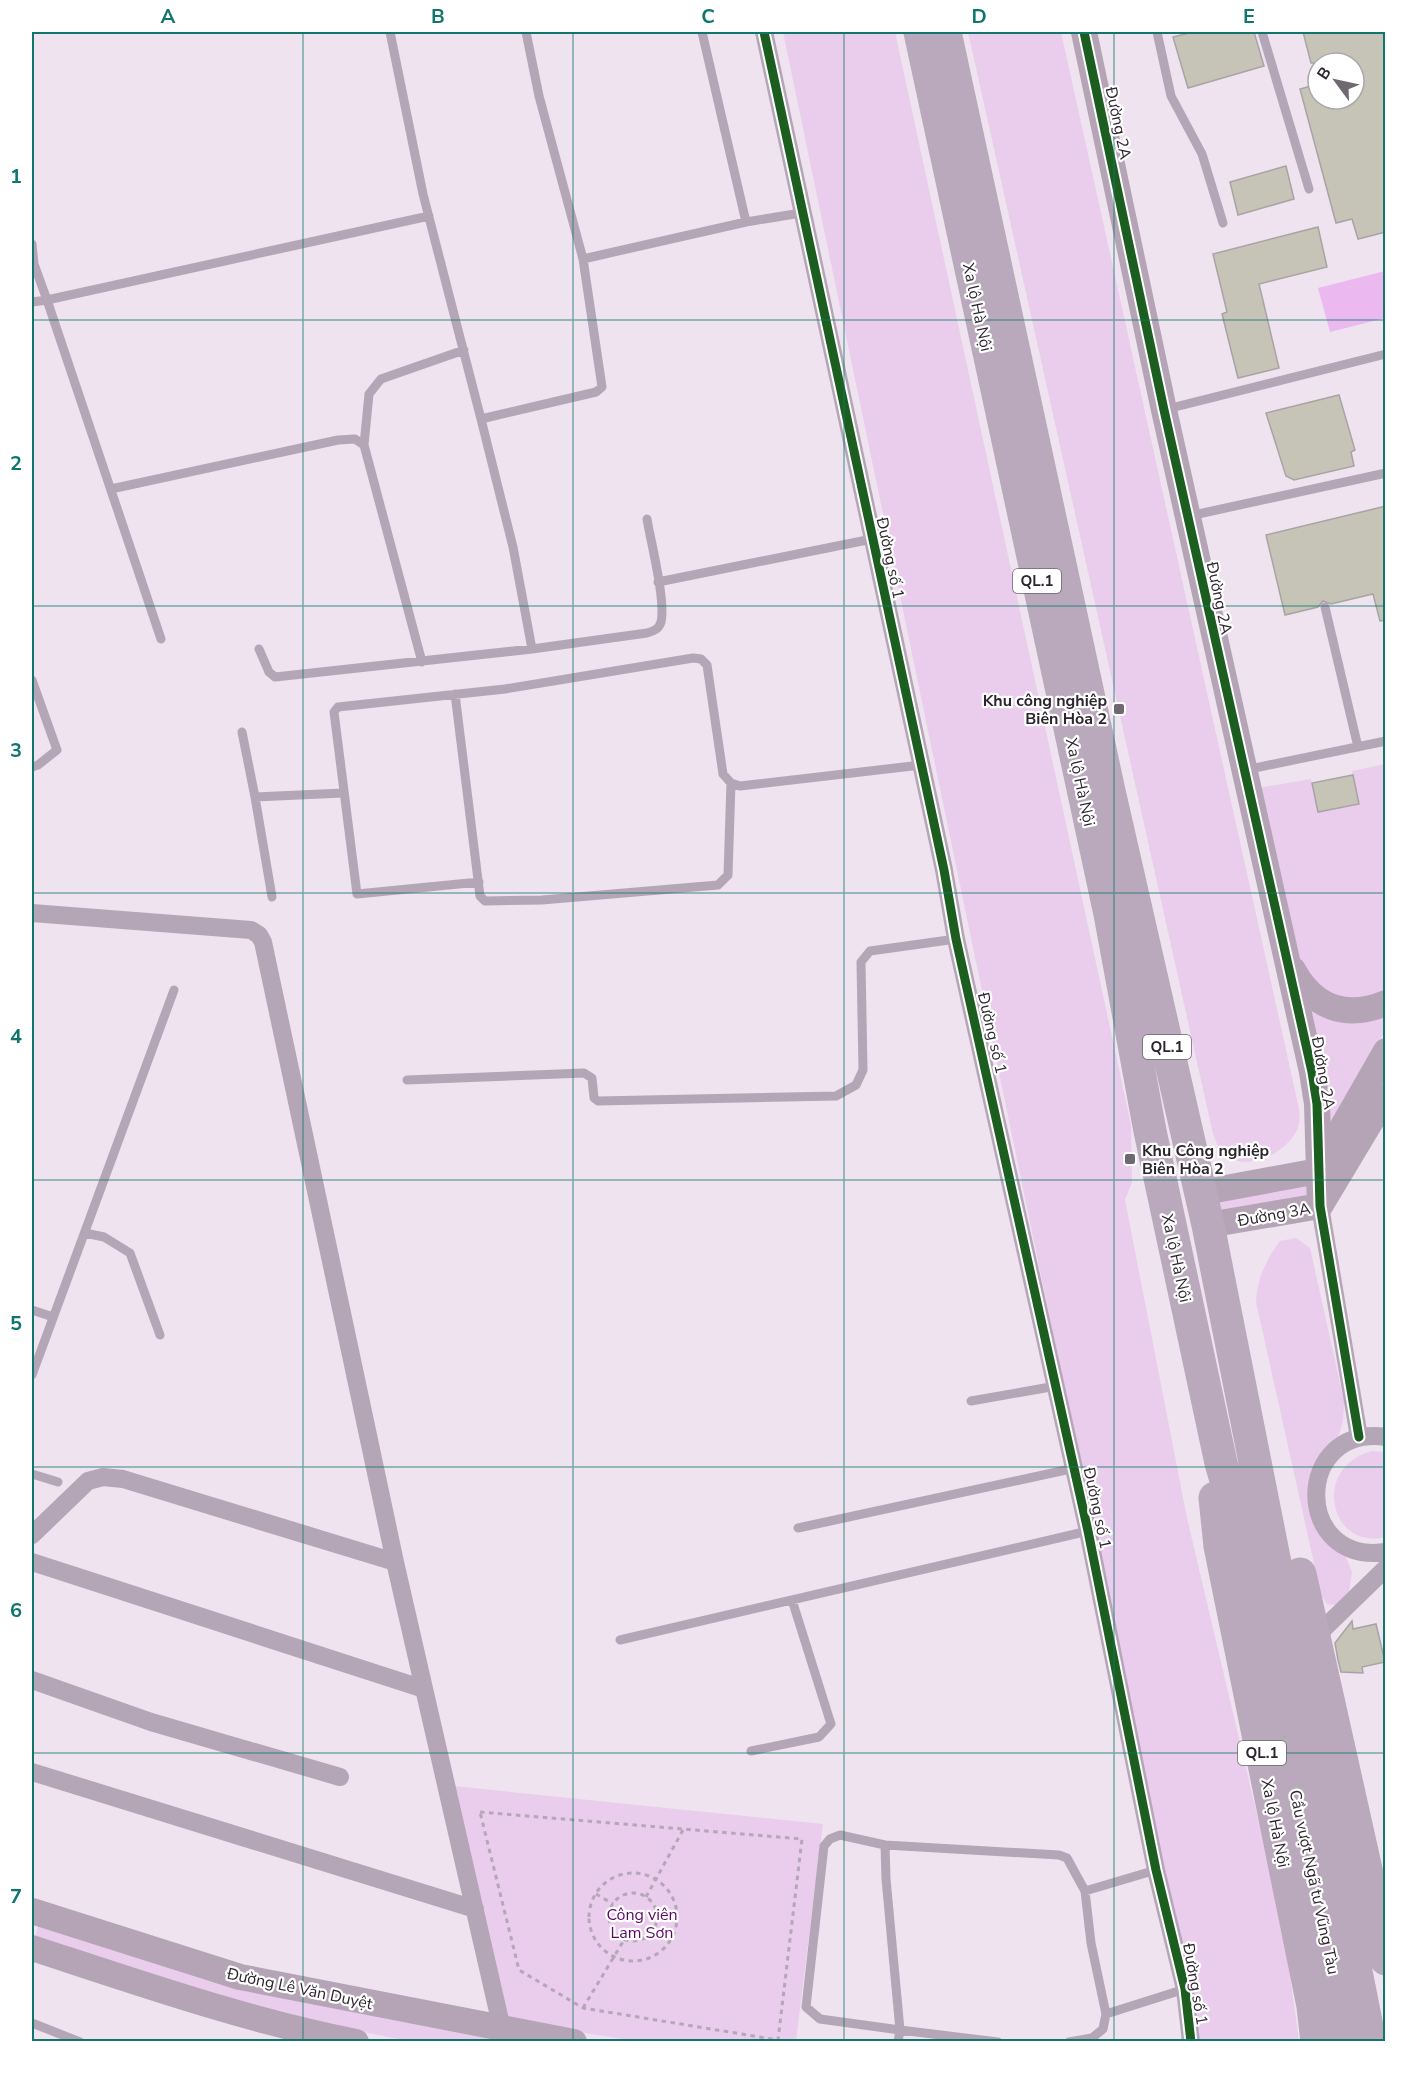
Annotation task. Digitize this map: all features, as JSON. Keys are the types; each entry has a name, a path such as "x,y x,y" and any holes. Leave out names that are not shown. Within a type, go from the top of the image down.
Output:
{"highway":[{"name":"Xa lộ Hà Nội","path":"920,32 1110,914 1150,1131 1221,1463 1259,1547"},
{"name":"Xa lộ Hà Nội","path":"945,32 1199,1193"},
{"name":"QL.1","path":"1199,1193 1208,1225 1254,1451 1259,1547"},
{"name":"QL.1","path":"1254,1451 1293,1544 1386,1959"},
{"name":"Xa lộ Hà Nội","path":"1221,1463 1214,1504 1220,1546 1311,1994 1317,2042"},
{"name":"Cầu vượt Ngã tư Vũng Tàu","path":"1259,1547 1346,2042"},
{"name":"Cầu vượt Ngã tư Vũng Tàu","path":"1259,1547 1298,1684 1370,2042"}],"street":[{"name":"Đường số 1","path":"764,32 956,939 1075,1468 1156,1870 1185,1989 1191,2042"},
{"name":"Đường 2A","path":"1084,32 1187,517 1317,1104 1320,1206"},
{"path":"32,913 251,930 259,935 395,1562 502,2035"},
{"path":"1283,951 1299,982 1317,1002 1350,1010 1376,1007 1386,1003"},
{"path":"1318,1171 1386,1050"},
{"name":"Đường 3A","path":"1208,1225 1320,1206 1386,1096"},
{"name":"Đường 3A","path":"1199,1193 1318,1171"},
{"path":"1320,1206 1359,1437"},
{"path":"1314,1638 1385,1559 1345,1546 1329,1534 1319,1517 1315,1497 1317,1477 1327,1459 1341,1446 1359,1437 1386,1437"},
{"path":"32,1535 88,1481 103,1477 123,1479 395,1562"},
{"path":"32,1562 424,1689"},
{"path":"32,1680 152,1722 340,1777"},
{"path":"32,1772 475,1910"},
{"name":"Đường Lê Văn Duyệt","path":"33,1917 240,1977 502,2035 574,2042"},
{"path":"32,1948 289,2032 356,2042"}],"lane":[{"path":"390,32 429,216 513,547 531,649"},
{"path":"481,419 596,392 602,387 584,259 539,96 526,32"},
{"path":"702,32 746,222"},
{"path":"1157,32 1171,96 1202,154 1223,223"},
{"path":"1262,32 1309,189"},
{"path":"584,259 746,222 801,213"},
{"path":"32,302 429,216"},
{"path":"32,244 34,264 161,639"},
{"path":"422,662 364,445 369,394 381,379 464,350"},
{"path":"1164,410 1386,354"},
{"path":"111,489 338,440 354,439 364,445"},
{"path":"1187,517 1386,472"},
{"path":"259,650 269,672 275,677 422,662 647,633 658,629 662,621 647,519"},
{"path":"658,582 872,539"},
{"path":"1325,607 1358,747"},
{"path":"479,882 357,894 334,712 338,707 505,689 693,658 701,659 707,665 723,774 731,783 740,786 921,765"},
{"path":"32,680 57,750 32,767"},
{"path":"455,694 480,896 485,901 542,900 718,885 728,875 731,783"},
{"path":"242,732 272,897"},
{"path":"1243,770 1386,741"},
{"path":"255,797 343,793"},
{"path":"407,1080 584,1073 592,1078 594,1098 598,1101 836,1096 856,1085 863,1070 861,962 864,956 870,951 956,939"},
{"path":"32,1375 174,990"},
{"path":"85,1233 104,1237 130,1253 160,1335"},
{"path":"32,1310 53,1317"},
{"path":"971,1401 1056,1386"},
{"path":"798,1528 1075,1468"},
{"path":"32,1474 58,1482"},
{"path":"620,1640 1088,1531"},
{"path":"751,1751 819,1737 831,1724 792,1600"},
{"path":"998,2042 820,2019 806,2007 824,1846 830,1839 840,1835 885,1845 1059,1855 1068,1858 1086,1892 1091,1943 1106,2014 1103,2029 1092,2037 1069,2042"},
{"path":"885,1845 900,2030 898,2042"},
{"path":"1086,1892 1156,1870"},
{"path":"1106,2014 1185,1989"},
{"path":"32,2023 80,2042"}],"path":[{"path":"480,1812 802,1839 777,2040 584,2008 519,1970 480,1812"},
{"path":"646,1897 683,1829"},
{"path":"629,1872 643,1873 656,1878 668,1888 675,1901 678,1916 670,1940 657,1954 643,1960 628,1961 614,1957 602,1948 594,1937 589,1923 590,1909 596,1894 603,1884 615,1876 629,1872"},
{"path":"631,1893 646,1897 656,1909 654,1930 639,1941 624,1940 617,1936 609,1922 613,1904 623,1895 631,1893"},
{"path":"596,1894 613,1904"},
{"path":"654,1930 670,1940"},
{"path":"584,2008 624,1940"}],"green space":[{"path":"783,32 895,32 1131,1125 1132,1182 1125,1200 1187,1518 1283,1925 1299,2041 1200,2041"},
{"path":"968,32 1061,32 1299,1109 1299,1124 1295,1134 1279,1150 1257,1160 1245,1162 1225,1155 1213,1134"},
{"path":"1385,764 1385,997 1349,1004 1305,979 1258,788 1311,779 1318,812 1358,804 1352,771"},
{"path":"1305,999 1385,1010 1385,1031 1328,1132"},
{"path":"1313,1182 1314,1196 1215,1214 1212,1201"},
{"path":"1296,1238 1310,1248 1344,1401 1342,1424 1336,1441 1312,1474 1352,1572 1349,1592 1335,1605 1327,1604 1321,1595 1256,1302 1260,1278 1270,1255 1280,1241"},
{"path":"1372,1451 1385,1452 1385,1537 1366,1538 1351,1532 1341,1520 1335,1506 1335,1489 1340,1474 1353,1460"},
{"name":"Công viên Lam Sơn","path":"453,1786 823,1824 796,2041 635,2041 506,2020"},
{"path":"39,1924 496,2038 496,2041 409,2041 292,2018 35,1937"}],"shaded area":[{"path":"1385,271 1385,318 1330,332 1318,288"}],"building":[{"path":"1193,32 1254,32 1264,66 1188,88 1173,37"},
{"path":"1303,32 1386,32 1386,232 1358,239 1352,219 1336,223 1300,89 1306,87 1306,111 1366,111 1366,51 1308,51"},
{"path":"1286,166 1294,199 1238,215 1230,182"},
{"path":"1318,227 1327,267 1259,284 1279,368 1238,378 1222,314 1227,312 1213,254"},
{"path":"1339,395 1355,450 1351,452 1354,466 1294,480 1286,476 1266,413"},
{"path":"1386,506 1386,620 1380,621 1373,594 1331,604 1323,601 1318,607 1285,615 1266,535"},
{"path":"1353,775 1359,804 1318,812 1312,783"},
{"path":"1352,1621 1353,1629 1376,1624 1385,1662 1362,1667 1363,1673 1341,1672 1338,1660 1335,1643"}],"cycle path":[{"path":"764,32 944,870 956,939 1088,1531 1156,1870 1185,1989 1191,2042"},
{"path":"1084,32 1164,410 1312,1072 1317,1104 1320,1206 1359,1437"}],"place":[{"name":"Khu công nghiệp Biên Hòa 2","path":"1119,709"},
{"name":"Khu Công nghiệp Biên Hòa 2","path":"1130,1159"}]}
